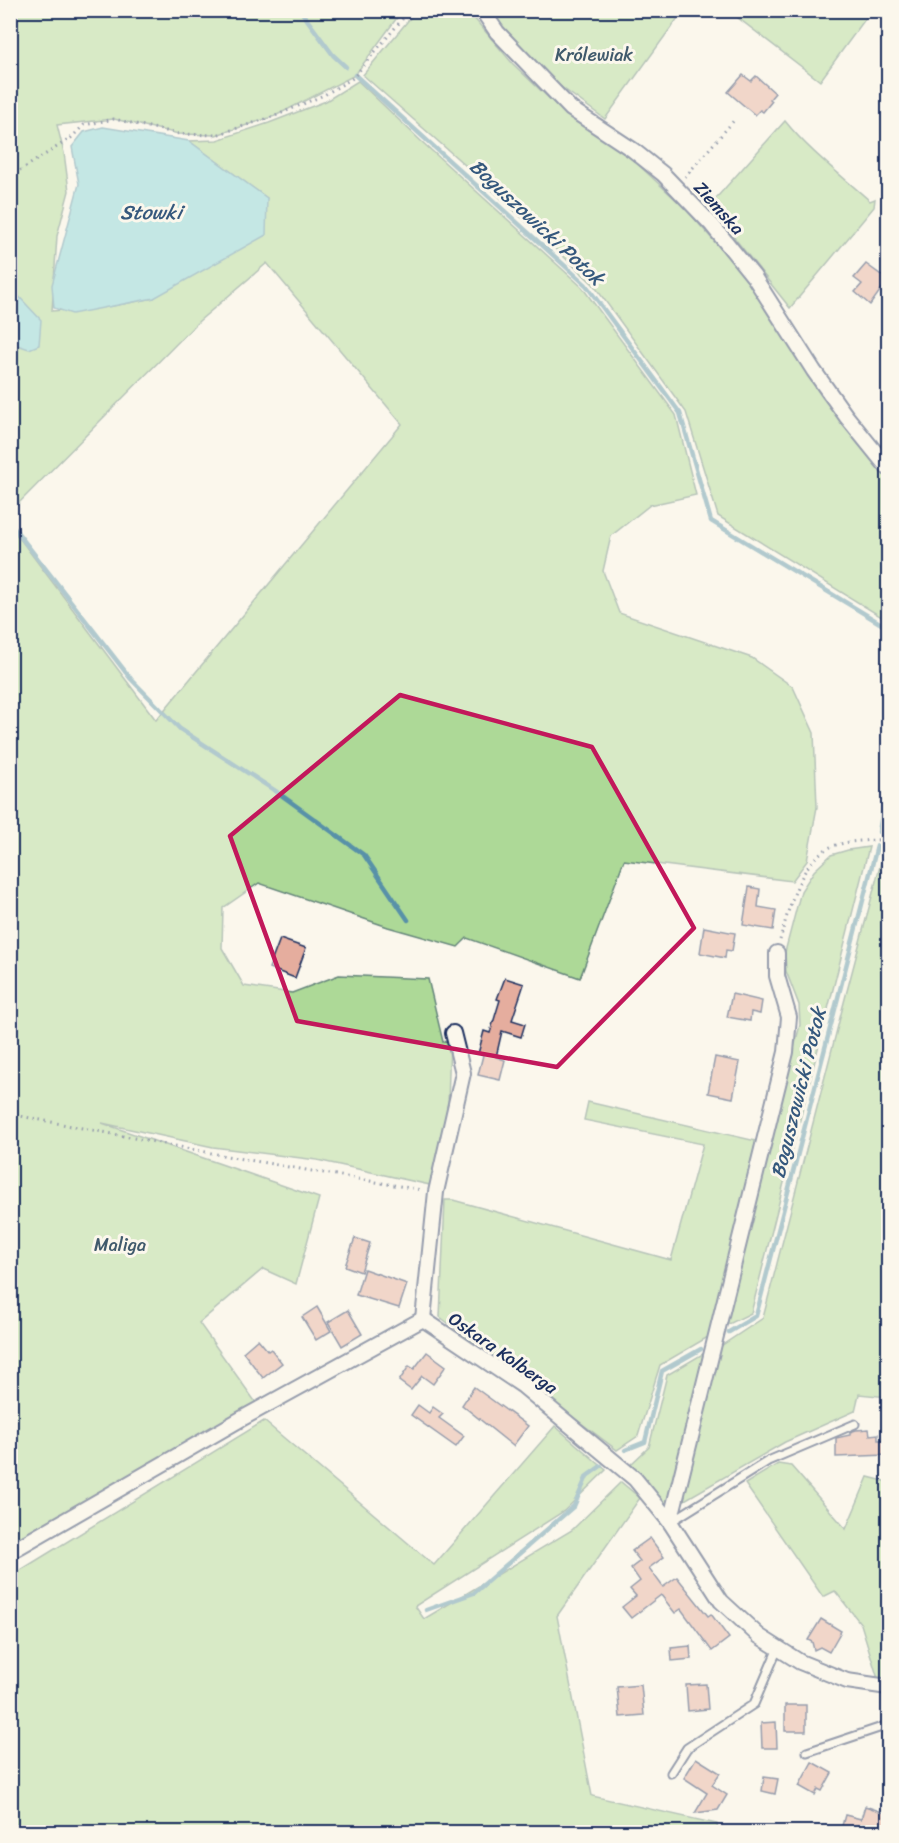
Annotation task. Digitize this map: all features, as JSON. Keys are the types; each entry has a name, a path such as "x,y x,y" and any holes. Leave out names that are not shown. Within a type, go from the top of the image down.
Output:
{"street":[{"name":"Ziemska","path":"482,10 497,32 571,109 633,150 676,187 712,225 754,277 814,371 846,416 888,468"},
{"path":"670,1522 786,1052 789,1017 777,976 777,953"},
{"path":"423,1319 436,1192 463,1073 453,1033"},
{"name":"Oskara Kolberga","path":"10,1552 241,1419 423,1319 523,1386 635,1479 670,1522 722,1601 759,1636 800,1662 847,1681 888,1687"}],"lane":[{"path":"670,1522 768,1461 855,1424"},
{"path":"671,1773 687,1748 754,1704 778,1648"},
{"path":"807,1752 888,1725"}],"path":[{"path":"10,177 71,138 84,124 114,119 179,134 216,135 275,116 324,95 353,78 410,10"},
{"path":"676,187 736,118"},
{"path":"777,953 793,896 809,866 817,857 834,846 888,839"},
{"path":"10,1114 237,1158 436,1192"}],"highlighted area":[{"path":"400,695 592,747 694,928 557,1067 297,1021 230,836"}],"green space":[{"name":"Maliga","path":"11,11 402,11 355,75 275,116 216,135 179,134 114,119 57,125 64,153 69,191 57,236 52,311 113,306 154,298 267,198 189,141 217,140 269,123 326,101 358,81 582,287 676,415 696,495 650,505 611,536 603,571 619,613 752,658 793,687 814,733 817,807 807,861 792,881 624,860 580,978 467,938 458,947 388,927 259,883 223,908 222,948 244,986 292,993 339,975 428,979 443,1042 450,1040 448,1105 430,1185 317,1160 213,1147 102,1123 319,1198 296,1284 263,1269 199,1323 257,1404 11,1542 11,527 156,720 402,424 267,263 199,321 11,511"},
{"path":"416,11 468,11 513,64 557,106 632,159 686,209 746,278 822,397 888,477 888,621 718,516 686,412 593,284 474,173 363,75"},
{"name":"Królewiak","path":"486,11 683,11 605,119 512,51"},
{"path":"729,11 871,11 820,81"},
{"path":"785,121 804,142 870,201 875,199 874,207 790,308 709,206"},
{"path":"869,847 751,1313 727,1325 741,1253 800,1025 799,1005 786,971 785,952 801,891 814,871 831,855"},
{"path":"885,847 888,847 888,1397 859,1394 855,1411 785,1442 683,1501 721,1346 763,1318"},
{"path":"588,1102 756,1141 708,1337 660,1365 638,1436 617,1450 440,1317 445,1200 453,1200 671,1260 703,1144 584,1120"},
{"path":"706,1352 667,1507 631,1464 649,1447 667,1375"},
{"path":"264,1421 434,1565 555,1426 606,1470 564,1511 415,1606 424,1619 572,1530 621,1482 640,1498 557,1616 592,1796 717,1824 718,1832 11,1832 11,1576"},
{"path":"778,1464 791,1466 846,1529 868,1477 888,1482 888,1680 878,1679 861,1624 835,1591 823,1597 745,1484"}],"water":[{"name":"Stowki","path":"103,127 189,141 267,198 266,235 154,298 72,314 54,308 52,285 79,184 72,147 84,132"},
{"path":"11,288 41,320 39,345 29,349 11,345"}],"building":[{"path":"743,75 751,81 756,76 775,93 763,112 760,110 755,115 728,92"},
{"path":"866,264 888,280 870,305 855,292 862,284 854,278"},
{"path":"749,887 760,889 758,907 776,910 773,930 743,925"},
{"path":"704,927 735,933 732,951 726,950 725,958 700,953"},
{"path":"280,939 306,948 295,978 269,968"},
{"path":"505,978 524,984 512,1020 525,1024 521,1037 502,1031 496,1057 505,1060 500,1080 478,1075 483,1055 478,1054 484,1031 490,1033 500,1000 497,999"},
{"path":"732,994 762,1001 760,1014 751,1012 750,1021 727,1017"},
{"path":"715,1057 740,1062 733,1098 708,1093"},
{"path":"355,1238 370,1243 361,1272 345,1266"},
{"path":"364,1269 407,1284 399,1308 356,1295"},
{"path":"317,1307 331,1331 316,1340 302,1317"},
{"path":"348,1310 362,1334 342,1346 328,1322"},
{"path":"258,1339 268,1351 271,1349 282,1363 263,1378 243,1352"},
{"path":"427,1352 446,1366 433,1384 422,1376 411,1390 399,1381 409,1366 414,1369"},
{"path":"474,1387 528,1426 513,1446 462,1405"},
{"path":"418,1405 429,1413 433,1407 443,1414 439,1418 464,1436 456,1447 411,1415"},
{"path":"869,1429 870,1435 878,1434 878,1440 887,1440 887,1455 836,1457 836,1438 850,1435 850,1432 856,1430"},
{"path":"650,1538 664,1557 649,1568 663,1587 677,1577 708,1616 711,1614 729,1638 712,1651 681,1609 675,1613 661,1595 631,1618 622,1607 636,1596 630,1589 640,1581 631,1568 640,1561 632,1551"},
{"path":"821,1619 841,1631 829,1652 820,1647 814,1650 812,1642 808,1640"},
{"path":"690,1646 691,1659 672,1661 671,1648"},
{"path":"706,1684 708,1709 688,1711 686,1685"},
{"path":"641,1685 644,1715 620,1717 617,1687"},
{"path":"785,1705 806,1705 806,1731 785,1731"},
{"path":"776,1722 777,1748 762,1748 761,1723"},
{"path":"696,1758 720,1773 712,1785 727,1795 718,1810 695,1813 707,1793 684,1778"},
{"path":"812,1762 832,1773 822,1791 818,1789 815,1795 799,1786"},
{"path":"764,1777 778,1779 775,1794 762,1791"},
{"path":"865,1806 888,1814 888,1833 840,1833 845,1815 861,1819"}],"waterway":[{"name":"Boguszowicki Potok","path":"300,10 333,55 346,67"},
{"name":"Boguszowicki Potok","path":"355,75 586,285 680,413 711,521 888,628"},
{"path":"10,523 131,679 180,729 277,792 364,855 408,920"},
{"path":"879,832 888,778"},
{"name":"Boguszowicki Potok","path":"729,1332 756,1316 877,846"},
{"name":"Boguszowicki Potok","path":"625,1450 645,1442 662,1371 701,1349"},
{"path":"426,1610 474,1593 574,1506 587,1476 601,1466"}]}
